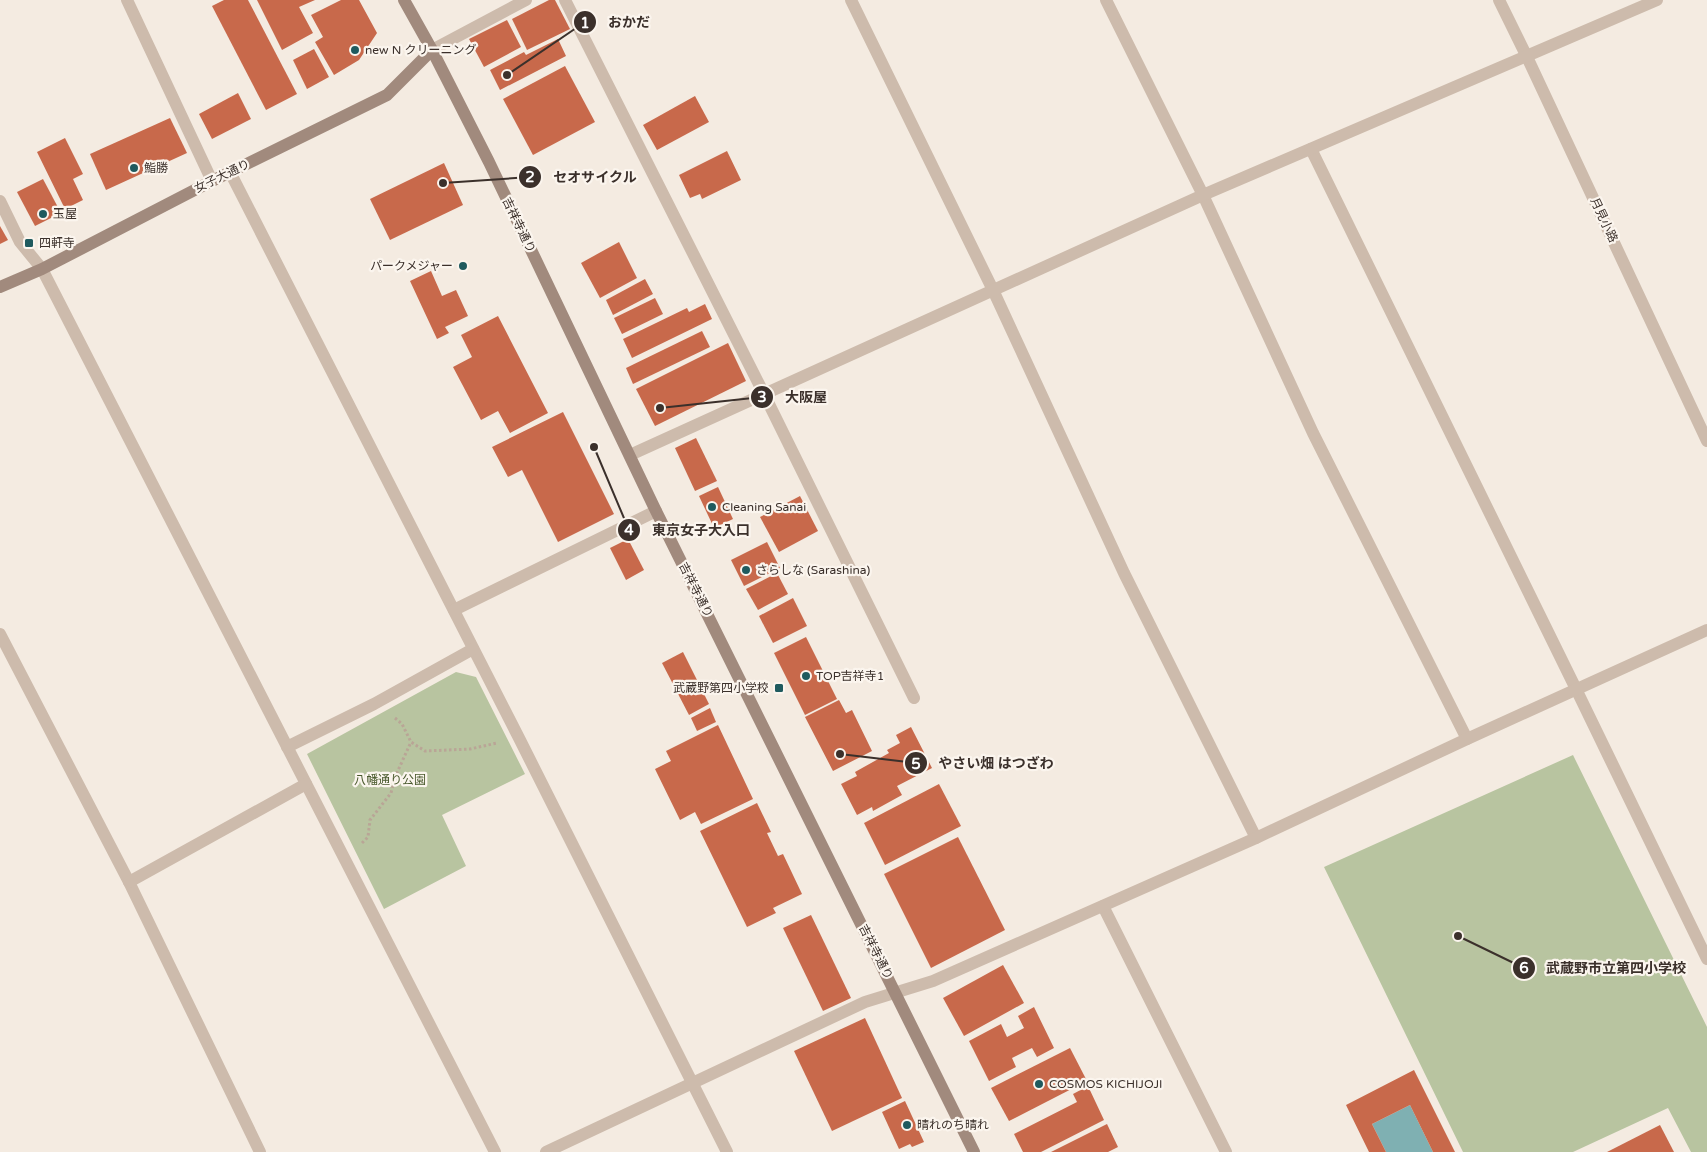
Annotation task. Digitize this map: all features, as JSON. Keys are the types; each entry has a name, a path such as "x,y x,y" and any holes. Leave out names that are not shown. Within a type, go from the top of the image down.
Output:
{"main road":[{"name":"吉祥寺通り","path":"404,0 432,50 489,162 656,511 974,1152"},
{"name":"女子大通り","path":"0,287 42,269 212,180 387,95 432,50"}],"street":[{"path":"127,0 212,180"},
{"path":"432,50 526,0"},
{"path":"565,0 764,394 914,698"},
{"path":"851,0 993,290 1124,573 1256,838"},
{"path":"1106,0 1204,195 1313,432 1467,739"},
{"name":"月見小路","path":"1499,0 1707,441"},
{"path":"630,454 1204,195 1657,0"},
{"path":"1311,149 1707,959"},
{"path":"230,172 474,649 727,1152"},
{"path":"0,202 20,242 42,269 495,1152"},
{"path":"454,610 656,511"},
{"path":"546,1152 693,1085 865,1002 933,982 1256,838 1467,739 1577,691 1707,630"},
{"path":"0,634 129,882 260,1152"},
{"path":"287,747 374,704 474,649"},
{"path":"129,882 306,784"},
{"path":"1103,906 1226,1152"}],"path":[{"path":"344,858 368,837 370,820 391,793 395,776 411,742 425,751 470,748 519,738"}],"green space":[{"name":"八幡通り公園","path":"456,672 476,677 525,774 442,815 466,866 384,909 307,754"},
{"path":"1573,755 1707,1027 1707,1152 1691,1152 1668,1108 1573,1152 1463,1152 1324,867"}],"water":[{"path":"1410,1105 1433,1152 1386,1152 1372,1124"}],"building":[{"path":"224,0 248,0 297,94 266,110 212,6"},
{"path":"257,0 315,0 299,7 313,33 282,50"},
{"path":"341,0 359,0 377,33 359,60 334,75 315,42 323,37 311,15"},
{"path":"549,0 555,0 570,29 527,50 512,19"},
{"path":"507,20 521,47 484,67 469,39"},
{"path":"558,39 566,56 500,90 490,70 524,52 526,55"},
{"path":"314,49 329,77 307,89 293,60"},
{"path":"565,66 595,122 533,155 503,99"},
{"path":"238,93 251,119 212,139 199,114"},
{"path":"695,96 709,122 657,150 643,125"},
{"path":"170,118 187,153 106,190 90,154"},
{"path":"65,138 83,174 73,179 83,200 65,209 37,152"},
{"path":"727,151 741,180 702,199 700,194 690,198 679,175"},
{"path":"444,163 463,205 390,240 370,199"},
{"path":"43,179 61,213 35,226 17,192"},
{"path":"0,226 8,240 0,244"},
{"path":"619,242 637,278 600,298 581,263"},
{"path":"431,271 442,296 456,290 468,316 445,327 449,333 437,339 410,281"},
{"path":"645,279 653,294 613,315 606,300"},
{"path":"655,298 663,314 622,334 614,318"},
{"path":"705,304 712,319 632,358 623,339 687,308 689,312"},
{"path":"498,316 548,413 510,433 498,411 481,420 453,367 472,357 461,335"},
{"path":"702,331 710,347 633,384 626,368"},
{"path":"728,343 746,381 655,426 636,389"},
{"path":"563,412 614,514 558,542 522,470 508,477 492,447"},
{"path":"696,438 717,481 695,491 675,448"},
{"path":"718,487 733,519 714,528 699,496"},
{"path":"800,496 818,531 779,552 760,517"},
{"path":"628,539 644,570 626,580 610,548"},
{"path":"767,542 780,568 744,586 731,560"},
{"path":"777,573 788,594 758,610 746,589"},
{"path":"793,598 807,626 773,643 759,616"},
{"name":"TOP吉祥寺1","path":"806,637 837,699 805,715 774,653"},
{"path":"683,652 709,704 689,715 662,663"},
{"path":"839,700 846,713 852,710 872,751 833,771 805,717"},
{"path":"710,708 716,722 697,731 691,718"},
{"path":"718,725 753,799 701,824 695,812 680,820 655,769 671,761 666,751"},
{"path":"911,727 932,768 897,786 902,795 873,811 872,807 857,815 841,784 857,776 855,772 889,753 887,750 900,743 896,735"},
{"path":"939,784 961,826 885,865 864,823"},
{"path":"757,803 771,832 767,833 778,856 783,854 802,894 773,908 776,913 747,927 700,831"},
{"path":"958,837 1005,930 931,968 884,874"},
{"path":"811,915 851,998 823,1011 783,928"},
{"path":"1003,965 1024,1003 964,1036 943,998"},
{"path":"1034,1007 1054,1048 1037,1057 1032,1048 1012,1058 1016,1067 989,1081 969,1041 1001,1024 1007,1037 1024,1028 1018,1016"},
{"path":"865,1018 902,1098 832,1131 794,1051"},
{"name":"COSMOS KICHIJOJI","path":"1070,1048 1087,1081 1009,1121 991,1088"},
{"path":"1414,1070 1455,1152 1433,1152 1410,1105 1372,1124 1386,1152 1369,1152 1346,1105"},
{"path":"1088,1086 1104,1120 1041,1152 1023,1152 1014,1134 1077,1102 1073,1094"},
{"path":"905,1101 924,1142 912,1147 910,1144 899,1149 882,1112"},
{"path":"1107,1124 1118,1147 1108,1152 1051,1152"},
{"path":"1660,1125 1674,1152 1607,1152"}],"place":[{"name":"new N クリーニング","path":"355,50"},
{"name":"おかだ","path":"507,75"},
{"name":"鮨勝","path":"134,168"},
{"name":"セオサイクル","path":"443,183"},
{"name":"玉屋","path":"43,214"},
{"name":"四軒寺","path":"29,243"},
{"name":"パークメジャー","path":"463,266"},
{"name":"大阪屋","path":"660,408"},
{"name":"東京女子大入口","path":"594,447"},
{"name":"Cleaning Sanai","path":"712,507"},
{"name":"さらしな (Sarashina)","path":"746,570"},
{"name":"TOP吉祥寺1","path":"806,676"},
{"name":"武蔵野第四小学校","path":"779,688"},
{"name":"やさい畑 はつざわ","path":"840,754"},
{"name":"武蔵野市立第四小学校","path":"1458,936"},
{"name":"COSMOS KICHIJOJI","path":"1039,1084"},
{"name":"晴れのち晴れ","path":"907,1125"}]}
